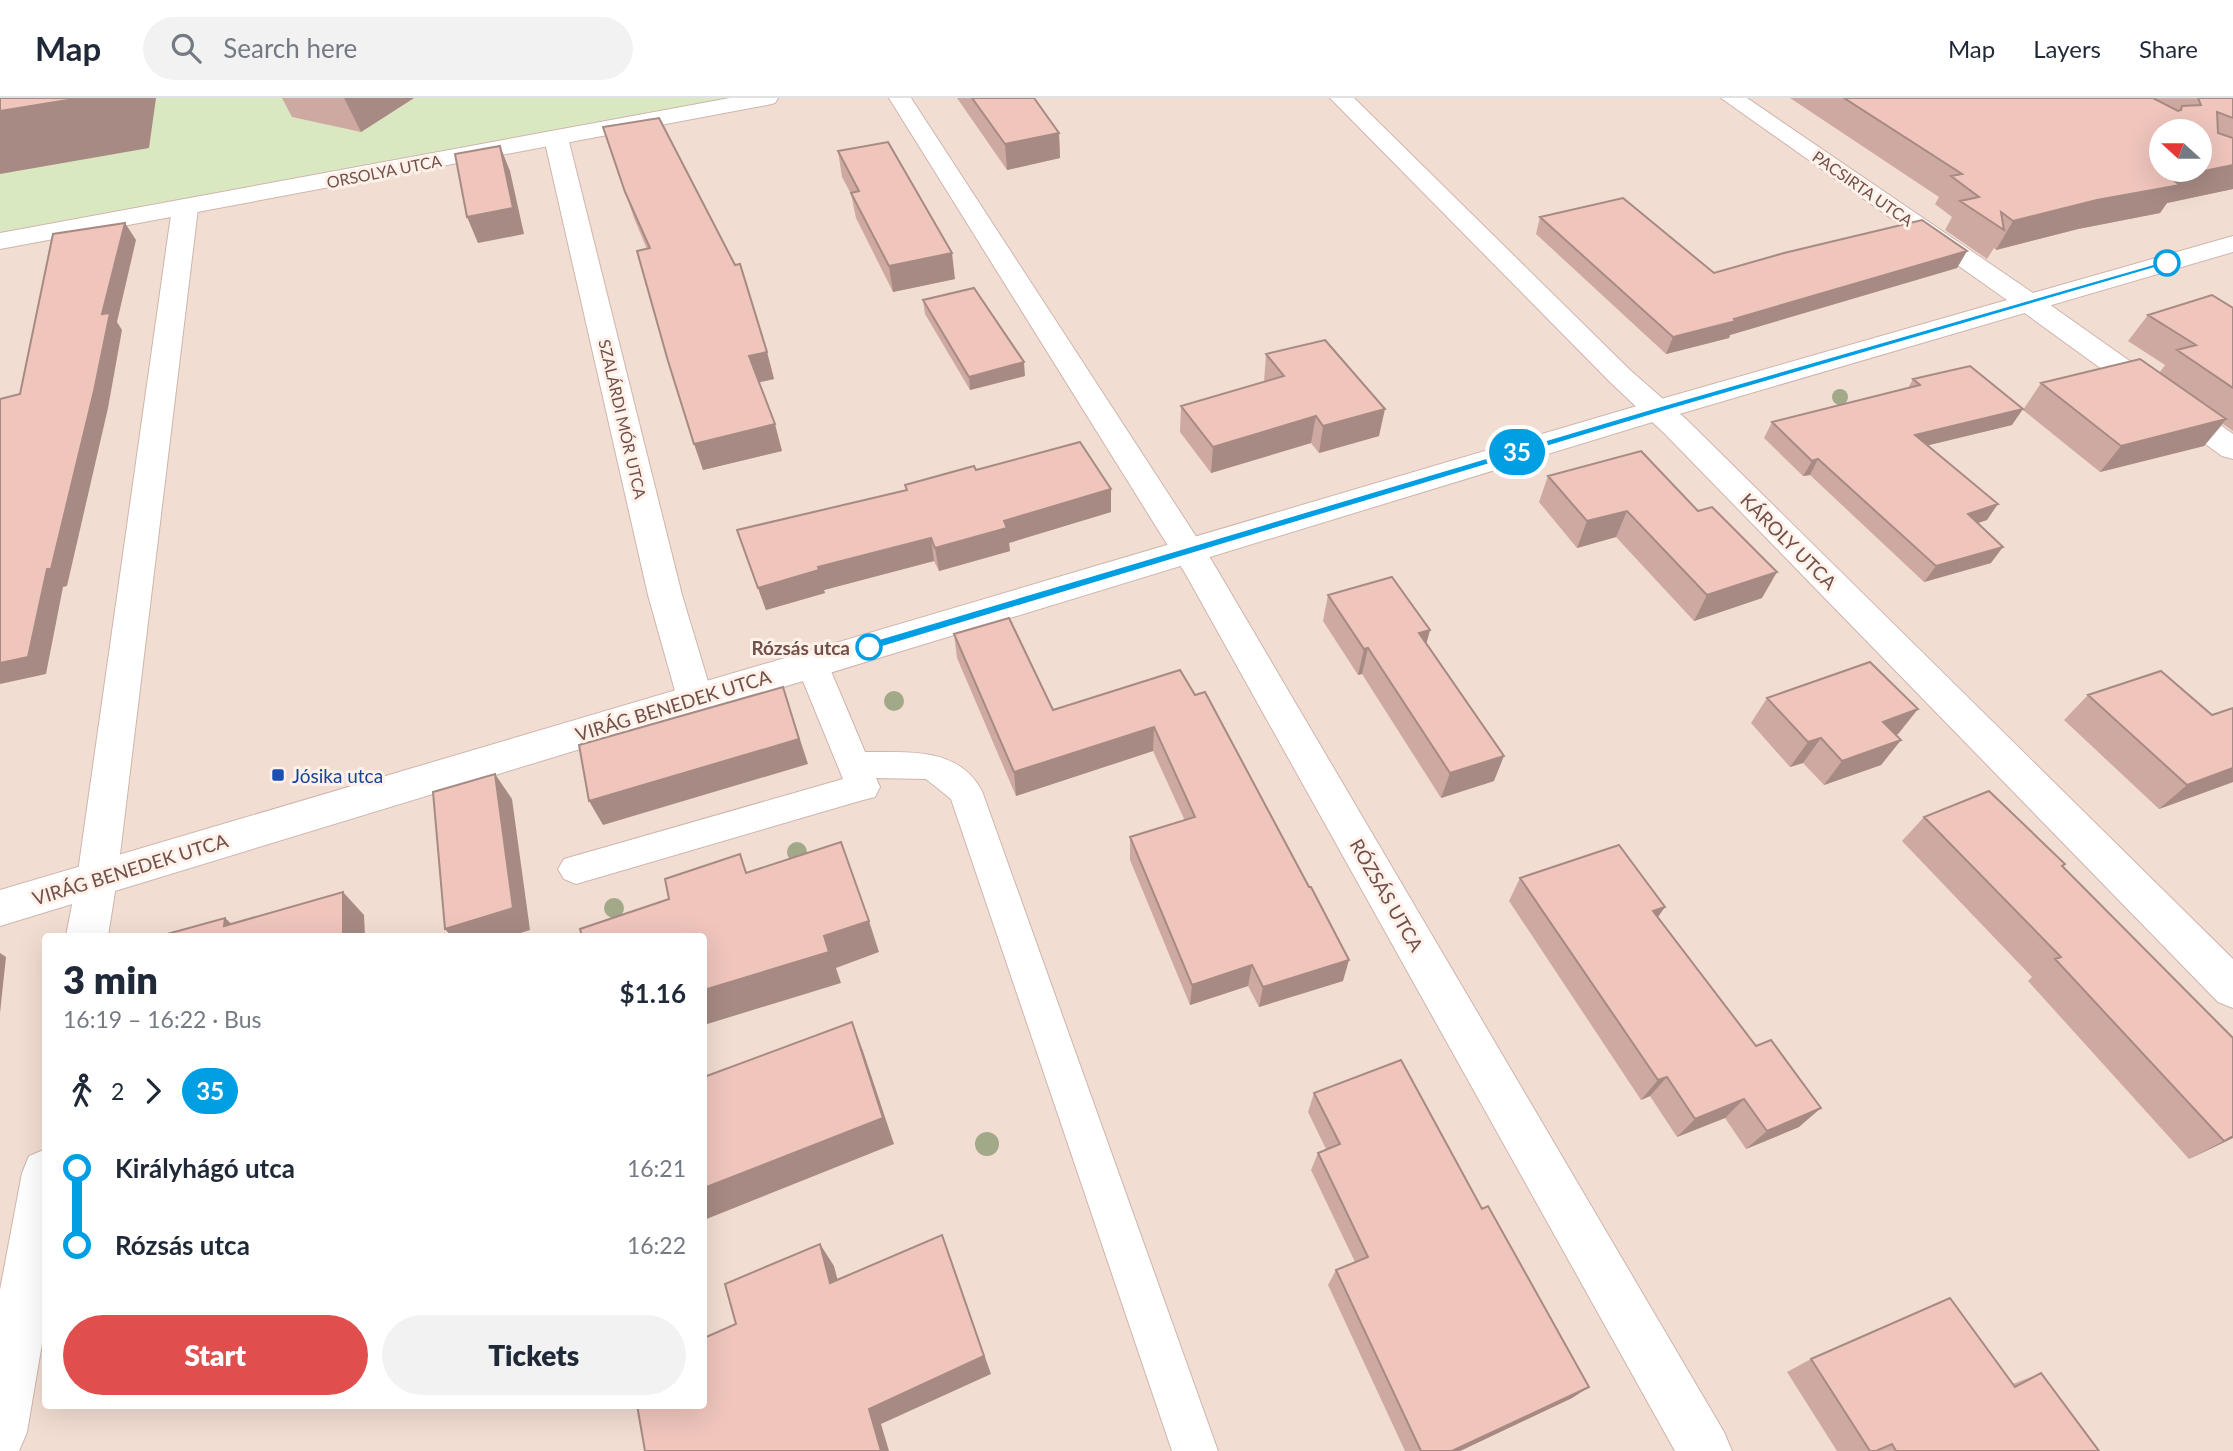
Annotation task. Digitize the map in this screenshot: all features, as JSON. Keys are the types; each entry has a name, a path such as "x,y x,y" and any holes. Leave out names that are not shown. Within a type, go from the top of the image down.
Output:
{"street":[{"name":"ORSOLYA UTCA","path":"0,241 767,98"},
{"name":"RÓZSÁS UTCA","path":"900,98 1189,551 1705,1451"},
{"name":"KÁROLY UTCA","path":"1341,98 1620,376 1658,410 2233,988"},
{"name":"PACSIRTA UTCA","path":"1732,98 2029,303 2233,449"},
{"name":"SZALÁRDI MÓR UTCA","path":"556,138 666,596 695,698"},
{"path":"88,933 97,879 186,208"},
{"name":"VIRÁG BENEDEK UTCA","path":"0,908 1658,410 2233,244"},
{"path":"0,1432 42,1196"}],"lane":[{"path":"576,869 863,786 811,664"},
{"path":"854,765 933,766 965,791 1195,1451"}],"shaded area":[{"path":"0,98 2233,98 2233,1451 0,1451"}],"green space":[{"path":"0,98 761,98 0,240"}],"building":[{"path":"0,98 80,98 0,111"},
{"path":"972,98 1034,98 1059,133 1005,144"},
{"path":"1844,98 2153,98 2178,111 2182,106 2201,105 2198,98 2233,98 2233,118 2217,112 2218,133 2233,138 2233,165 2212,169 2212,119 2149,119 2149,182 2176,182 2180,185 2097,200 2013,221 2001,212 2004,230 1960,201 1979,197 1951,176 1962,174"},
{"path":"659,118 735,265 740,264 767,352 749,356 775,424 694,444 637,251 650,248 625,192 603,127"},
{"path":"888,142 952,253 889,266 851,193 859,191 838,151"},
{"path":"500,146 513,208 467,217 455,154"},
{"path":"1623,198 1714,273 1922,220 1967,251 1734,319 1736,321 1673,337 1540,217"},
{"path":"125,223 102,314 110,313 94,391 51,569 47,569 28,657 0,663 0,399 20,394 53,234"},
{"path":"974,288 1024,362 969,377 923,300"},
{"path":"2212,295 2233,308 2233,388 2177,350 2196,345 2148,315"},
{"path":"1325,340 1385,409 1323,426 1316,416 1213,447 1181,406 1284,376 1266,354"},
{"path":"2140,359 2226,419 2121,446 2041,383"},
{"path":"1970,366 2023,409 1915,435 1998,504 1968,514 2003,547 1936,566 1818,459 1812,461 1772,422 1920,385 1913,379"},
{"path":"1080,442 1111,489 1004,521 1007,528 935,548 931,538 818,567 819,570 758,588 737,530 907,490 905,485 974,466 976,470"},
{"path":"1641,451 1698,511 1712,507 1777,572 1707,595 1627,511 1587,521 1548,476"},
{"path":"1392,577 1430,630 1419,633 1504,756 1450,773 1368,648 1364,649 1328,595"},
{"path":"1009,618 1053,710 1180,670 1195,695 1205,692 1349,960 1263,987 1252,965 1192,985 1130,837 1195,817 1154,727 1014,772 954,634"},
{"path":"1870,662 1918,709 1883,722 1901,740 1842,761 1821,738 1808,742 1767,698"},
{"path":"2161,671 2212,715 2233,708 2233,768 2187,785 2088,695"},
{"path":"783,687 799,739 589,801 579,745"},
{"path":"495,774 513,908 445,929 433,792"},
{"path":"1989,791 2065,864 2062,866 2233,1038 2233,1136 2224,1141 2055,959 2061,957 1924,817"},
{"path":"841,842 869,921 824,936 829,952 707,989 707,933 581,933 580,929 669,899 665,879 740,854 746,873"},
{"path":"1619,845 1665,907 1653,911 1756,1046 1771,1040 1821,1108 1767,1131 1744,1099 1695,1119 1667,1077 1658,1080 1520,878"},
{"path":"343,892 343,933 171,933 225,918 224,926"},
{"path":"852,1022 883,1118 707,1187 707,1076"},
{"path":"1401,1060 1482,1209 1488,1206 1589,1387 1452,1451 1421,1451 1336,1270 1368,1257 1318,1153 1340,1144 1314,1093"},
{"path":"942,1235 984,1356 869,1409 881,1451 645,1451 638,1409 707,1409 707,1337 736,1324 725,1284 820,1244 830,1283"},
{"path":"1950,1298 2015,1387 2041,1373 2099,1451 1896,1451 1892,1444 1870,1451 1811,1359"}],"bus line":[{"name":"35","path":"869,647 1658,410 2167,263"}],"place":[{"name":"Rózsás utca","path":"869,647"},
{"name":"Jósika utca","path":"278,775"}]}
